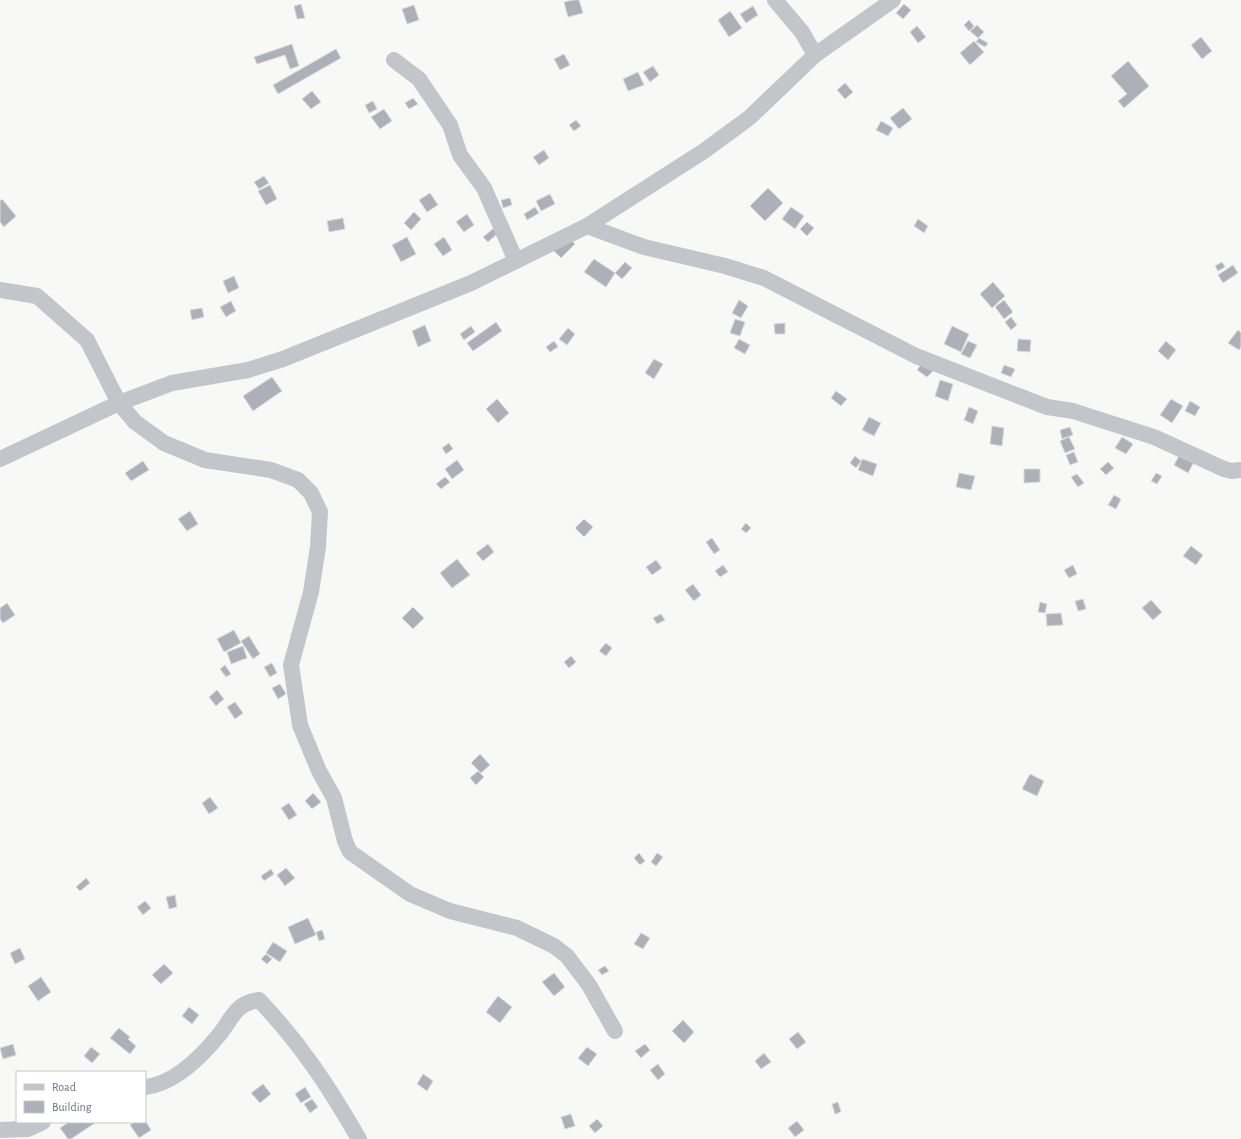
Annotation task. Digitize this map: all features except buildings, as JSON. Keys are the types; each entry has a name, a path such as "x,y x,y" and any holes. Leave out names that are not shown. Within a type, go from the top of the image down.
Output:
{"street":[{"path":"775,0 802,32 815,55"},
{"path":"0,459 119,403 172,383 248,370 283,359 471,283 587,226 704,151 749,118 815,55 893,0"},
{"path":"394,60 419,79 450,125 460,155 484,188 516,261"},
{"path":"587,226 644,247 725,266 764,278 916,356 1047,407 1073,411 1154,437 1224,469 1232,471 1241,470"},
{"path":"0,290 37,296 88,340 119,403 134,422 164,443 206,460 271,470 292,477 298,480 311,493 320,512 318,547 311,592 291,665 300,725 318,771 334,798 345,842 350,852 410,894 450,910 517,928 554,946 567,956 589,984 615,1031"},
{"path":"146,1087 170,1079 192,1064 219,1035 241,1006 250,1001 259,1000 300,1046 328,1086 359,1139"},
{"path":"0,1130 28,1130 41,1123"}]}
